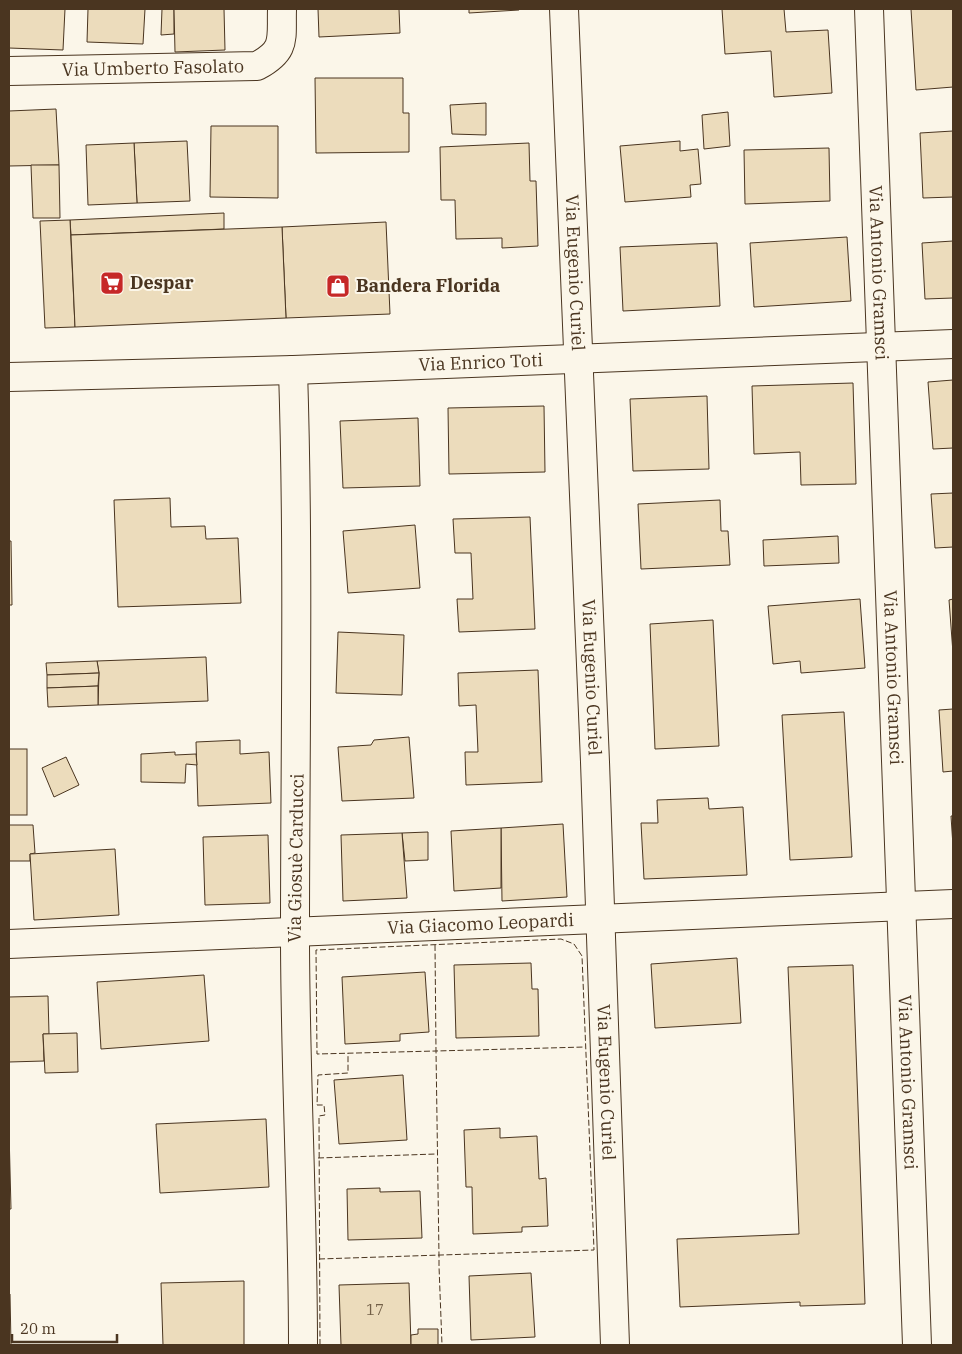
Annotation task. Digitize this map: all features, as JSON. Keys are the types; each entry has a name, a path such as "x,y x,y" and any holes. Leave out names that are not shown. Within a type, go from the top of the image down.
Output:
{"street":[{"name":"Via Umberto Fasolato","path":"9,71 257,66 272,58 281,45 282,9"},
{"name":"Via Eugenio Curiel","path":"564,9 595,762 614,1345"},
{"name":"Via Antonio Gramsci","path":"869,9 899,906 917,1345"},
{"name":"Via Enrico Toti","path":"9,377 292,370 953,344"},
{"name":"Via Giosuè Carducci","path":"292,370 297,694 295,933 303,1262 303,1345"},
{"name":"Via Giacomo Leopardi","path":"9,944 953,904"}],"building":[{"path":"9,9 65,9 63,50 9,48"},
{"path":"88,9 145,9 143,44 87,42"},
{"path":"162,9 174,9 174,34 161,35"},
{"path":"174,9 224,9 225,50 175,52"},
{"path":"318,9 399,9 400,33 319,37"},
{"path":"469,9 519,9 519,10 469,13"},
{"path":"722,9 784,9 786,32 828,30 832,93 774,97 771,51 725,54"},
{"path":"911,9 953,9 953,87 916,90"},
{"path":"315,78 403,78 403,113 409,113 409,152 316,153"},
{"path":"486,103 486,135 452,134 450,105"},
{"path":"56,109 59,165 9,166 9,111"},
{"path":"728,112 730,146 704,149 702,115"},
{"path":"211,126 278,126 278,198 210,197"},
{"path":"953,131 953,197 923,198 920,133"},
{"path":"187,141 190,201 137,203 134,143"},
{"path":"680,141 680,151 698,149 701,184 690,185 691,197 625,202 620,146"},
{"path":"134,143 137,203 88,205 86,145"},
{"path":"529,143 530,181 536,181 538,246 502,248 502,238 456,239 455,200 441,200 440,147"},
{"path":"829,148 830,201 745,204 744,150"},
{"path":"31,165 59,165 60,218 33,218"},
{"path":"224,213 224,229 71,235 70,220"},
{"path":"70,220 75,327 45,328 40,221"},
{"path":"386,222 390,314 286,318 282,227"},
{"path":"282,227 286,318 75,327 71,235"},
{"path":"847,237 851,301 754,307 750,243"},
{"path":"953,241 953,298 925,299 922,243"},
{"path":"717,243 720,306 623,311 620,247"},
{"path":"953,380 953,448 933,449 928,382"},
{"path":"853,383 856,484 801,485 800,452 754,454 752,386"},
{"path":"707,396 709,469 633,471 630,399"},
{"path":"544,406 545,472 449,474 448,408"},
{"path":"418,418 420,486 343,488 340,421"},
{"path":"953,493 953,547 935,548 931,494"},
{"path":"170,498 171,527 205,526 206,539 238,538 241,603 118,607 114,500"},
{"path":"720,500 721,531 728,531 730,565 641,569 638,504"},
{"path":"530,517 535,629 459,632 457,599 473,599 471,553 455,553 453,519"},
{"path":"415,525 420,588 348,593 343,531"},
{"path":"838,536 839,563 764,566 763,540"},
{"path":"9,541 11,541 12,605 9,605"},
{"path":"860,599 865,668 801,673 800,661 773,664 768,606"},
{"path":"953,599 953,653 949,600"},
{"path":"713,620 719,746 655,749 650,624"},
{"path":"338,632 404,635 402,695 336,693"},
{"path":"206,657 208,701 98,705 99,673 97,661"},
{"path":"97,661 99,673 47,675 46,663"},
{"path":"538,670 542,782 466,785 465,752 478,752 476,705 459,706 458,673"},
{"path":"99,673 98,686 47,688 47,675"},
{"path":"98,686 98,705 48,707 47,688"},
{"path":"953,709 953,771 943,772 939,710"},
{"path":"844,712 852,857 790,860 782,715"},
{"path":"409,737 414,798 342,801 338,747 371,745 374,740"},
{"path":"240,740 240,754 269,752 271,803 198,806 196,742"},
{"path":"9,749 27,749 27,815 9,815"},
{"path":"175,752 175,755 196,754 197,765 186,764 185,783 141,782 141,754"},
{"path":"66,757 79,785 54,797 42,768"},
{"path":"708,798 709,809 743,807 747,875 644,879 641,823 658,823 657,800"},
{"path":"951,816 953,816 953,846"},
{"path":"563,824 567,897 502,901 501,828"},
{"path":"9,825 33,825 35,853 30,854 30,861 9,861"},
{"path":"501,828 501,888 454,891 451,831"},
{"path":"428,832 428,860 405,861 402,833"},
{"path":"402,833 407,898 343,901 341,835"},
{"path":"268,835 270,903 205,905 203,837"},
{"path":"115,849 119,915 34,920 30,854"},
{"path":"737,958 741,1023 655,1028 651,964"},
{"path":"531,963 532,989 538,989 539,1036 456,1038 454,965"},
{"path":"853,965 865,1304 800,1306 800,1302 680,1307 677,1239 799,1234 788,967"},
{"path":"425,972 429,1032 400,1034 400,1041 345,1044 342,977"},
{"path":"204,975 209,1041 101,1049 97,982"},
{"path":"48,996 49,1034 43,1034 44,1061 9,1062 9,997"},
{"path":"77,1033 78,1072 45,1073 43,1034"},
{"path":"403,1075 407,1140 339,1144 334,1080"},
{"path":"266,1119 269,1187 160,1193 156,1124"},
{"path":"500,1128 500,1138 537,1136 539,1179 546,1178 548,1226 522,1227 522,1232 473,1234 472,1187 466,1187 464,1130"},
{"path":"9,1131 11,1209 9,1209"},
{"path":"380,1188 380,1192 420,1191 422,1238 348,1240 347,1189"},
{"path":"531,1273 535,1337 471,1340 469,1276"},
{"path":"244,1281 244,1345 163,1345 161,1283"},
{"path":"409,1283 411,1345 341,1345 339,1285"},
{"path":"10,1294 11,1345 9,1345"},
{"path":"418,1329 438,1329 438,1345 411,1345 411,1335 418,1334"}],"fence":[{"path":"319,1259 594,1250 582,956 574,944 561,939 316,950 317,1054 436,1051 439,1256 439,1266 442,1345"},
{"path":"435,945 436,1051 585,1047"},
{"path":"320,1345 319,1116 325,1115 324,1105 317,1105 318,1075 348,1073 348,1053"},
{"path":"318,1158 436,1154"}],"place":[{"name":"Despar","path":"112,283"},
{"name":"Bandera Florida","path":"338,286"}]}
